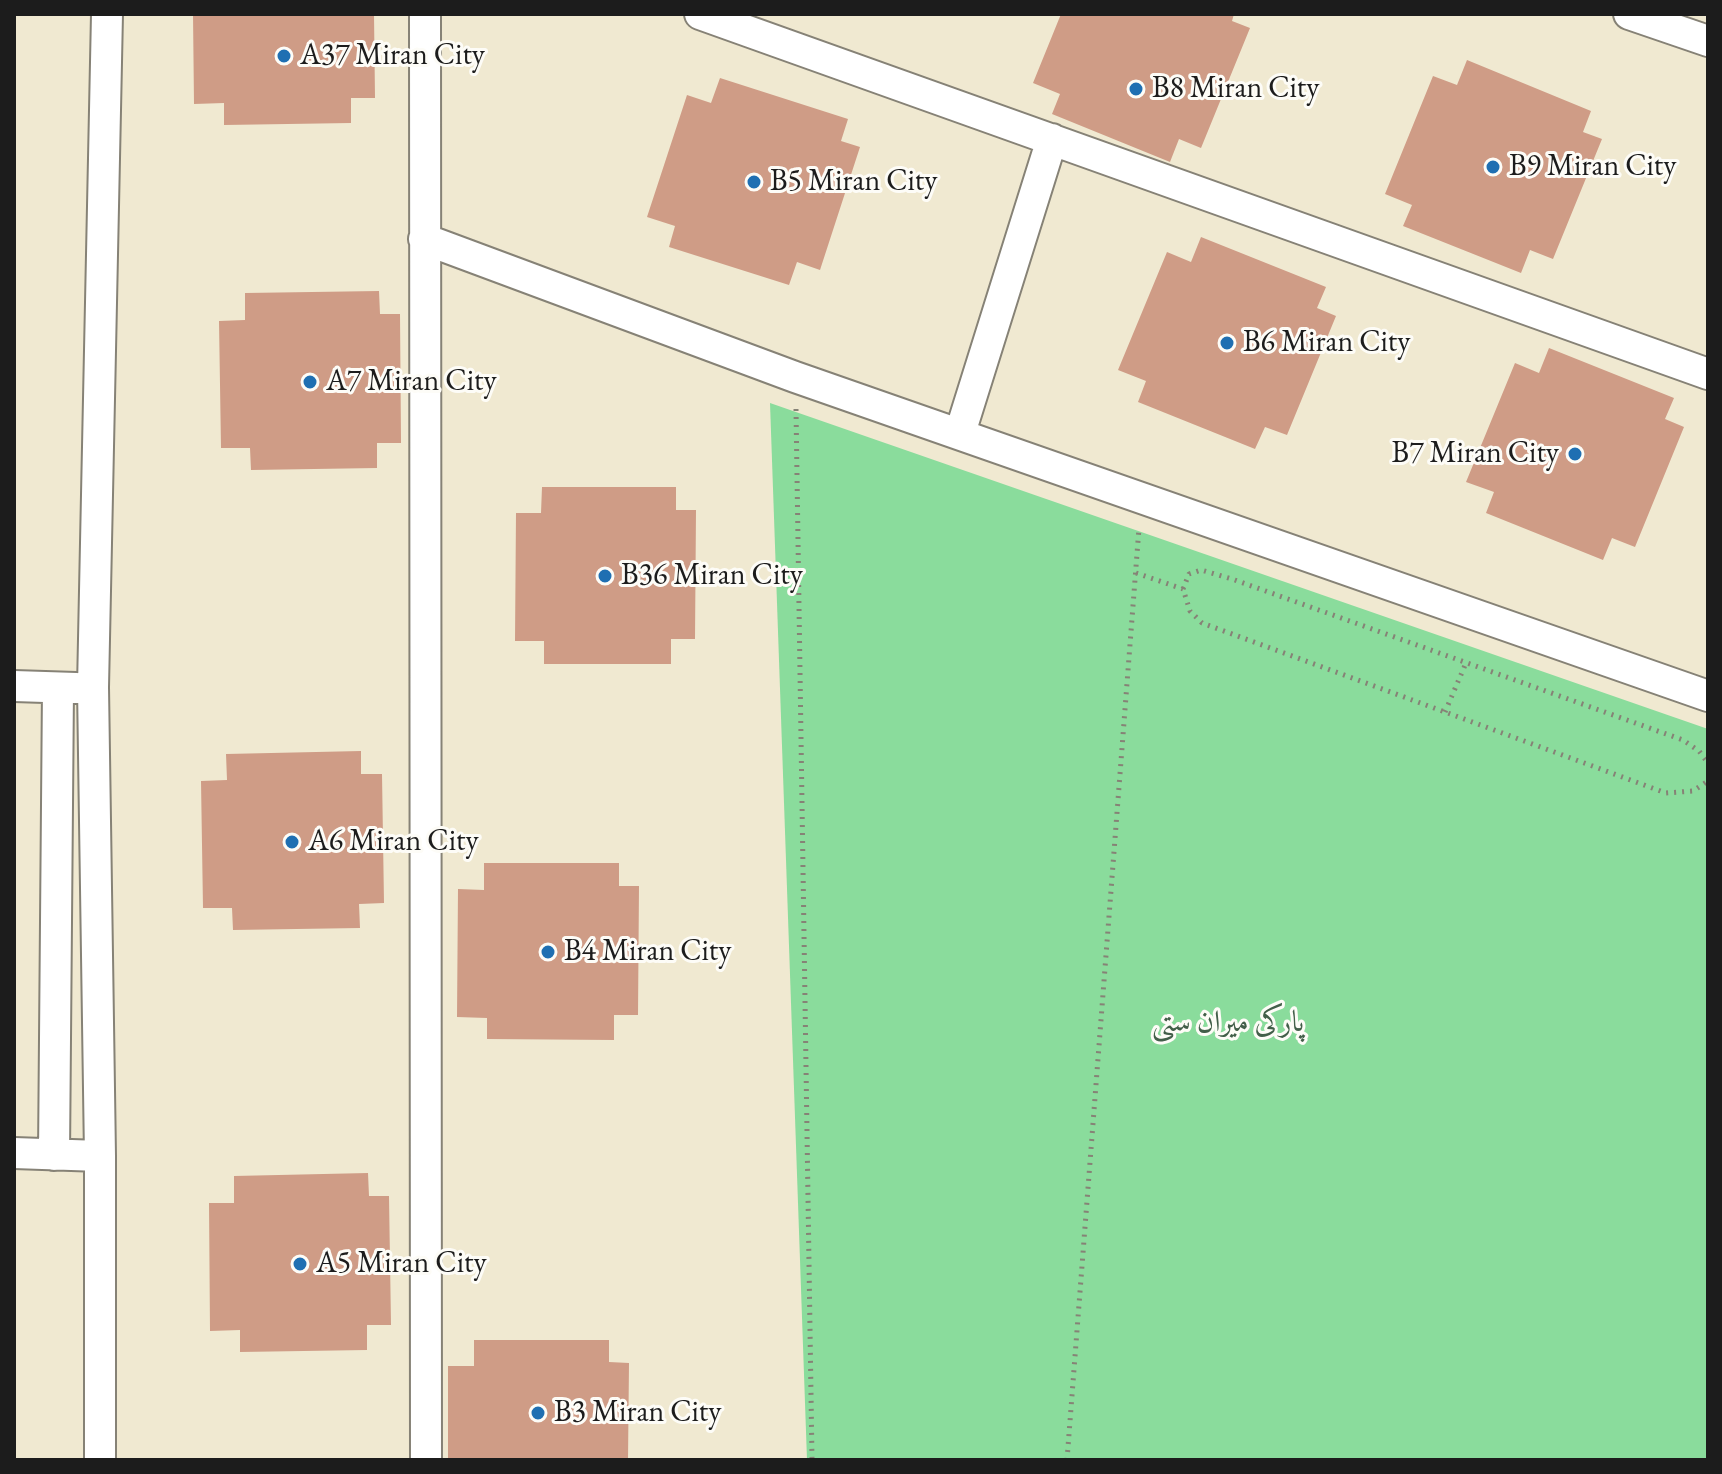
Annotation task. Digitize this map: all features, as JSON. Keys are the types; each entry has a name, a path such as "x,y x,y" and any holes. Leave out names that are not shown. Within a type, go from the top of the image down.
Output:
{"street":[{"path":"100,1460 100,1156 93,687 107,14"},
{"path":"425,14 426,1460"},
{"path":"700,14 1708,374"},
{"path":"1629,14 1708,41"},
{"path":"960,433 1052,139"},
{"path":"424,239 795,377 1708,696"},
{"path":"14,686 93,687"},
{"path":"54,1155 58,688"},
{"path":"14,1153 100,1156"}],"path":[{"path":"795,377 812,1460"},
{"path":"1067,1460 1141,497"},
{"path":"1708,763 1699,751 1683,740 1201,570 1189,574 1183,589 1190,611 1202,623 1666,793 1693,791 1708,781"},
{"path":"1136,573 1183,589"},
{"path":"1445,712 1466,663"}],"green space":[{"name":"پارکی میران ستی","path":"770,403 1708,729 1708,1460 807,1460"}],"building":[{"name":"A37 Miran City","path":"193,14 374,14 375,98 351,98 351,123 224,125 224,103 194,104"},
{"name":"B8 Miran City","path":"1061,14 1234,14 1232,21 1250,28 1201,148 1179,139 1170,162 1052,114 1060,94 1033,83"},
{"name":"B9 Miran City","path":"1467,60 1591,111 1583,132 1602,139 1553,259 1530,250 1521,273 1403,226 1412,205 1385,194 1433,76 1457,85"},
{"name":"B5 Miran City","path":"720,78 848,119 841,141 860,147 820,270 797,262 789,285 669,247 675,226 647,217 687,95 711,103"},
{"name":"B6 Miran City","path":"1201,237 1326,287 1317,308 1336,316 1287,435 1265,427 1255,449 1138,402 1146,381 1118,370 1167,252 1191,262"},
{"name":"A7 Miran City","path":"379,291 380,314 400,314 401,443 377,443 377,468 251,470 250,448 221,448 219,321 245,320 245,293"},
{"name":"B7 Miran City","path":"1549,348 1674,398 1665,419 1684,427 1635,547 1612,538 1603,560 1486,513 1494,492 1466,482 1515,363 1539,373"},
{"name":"B36 Miran City","path":"542,487 676,487 676,510 696,510 695,639 671,639 671,664 544,664 544,641 515,641 516,513 541,513"},
{"name":"A6 Miran City","path":"361,751 361,774 382,774 384,903 359,904 360,928 233,930 232,908 203,908 201,781 227,780 226,754"},
{"name":"B4 Miran City","path":"484,863 619,863 619,886 639,886 638,1015 614,1015 614,1040 487,1039 487,1018 457,1017 458,889 484,890"},
{"name":"A5 Miran City","path":"368,1173 369,1196 389,1196 391,1325 367,1325 367,1350 240,1352 240,1330 210,1331 209,1203 234,1203 234,1176"},
{"name":"B3 Miran City","path":"474,1340 609,1340 609,1362 629,1363 628,1460 448,1460 448,1366 474,1366"}],"place":[{"name":"A37 Miran City","path":"284,56"},
{"name":"B8 Miran City","path":"1136,89"},
{"name":"B9 Miran City","path":"1493,167"},
{"name":"B5 Miran City","path":"754,182"},
{"name":"B6 Miran City","path":"1227,343"},
{"name":"A7 Miran City","path":"310,382"},
{"name":"B7 Miran City","path":"1575,454"},
{"name":"B36 Miran City","path":"605,576"},
{"name":"A6 Miran City","path":"292,842"},
{"name":"B4 Miran City","path":"548,952"},
{"name":"A5 Miran City","path":"300,1264"},
{"name":"B3 Miran City","path":"538,1413"}]}
